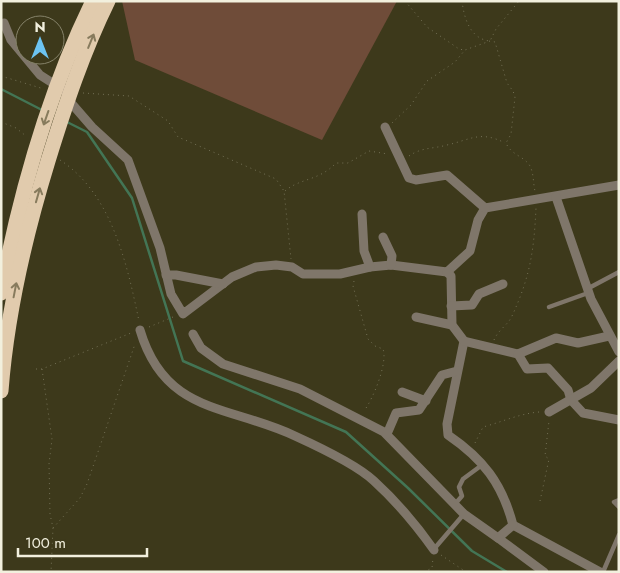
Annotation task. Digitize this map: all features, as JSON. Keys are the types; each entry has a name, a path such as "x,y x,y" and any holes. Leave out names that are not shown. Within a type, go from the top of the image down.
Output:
{"highway":[{"path":"1,293 69,97 94,9 108,1"},
{"path":"1,391 18,240"}],"street":[{"path":"4,23 11,40 40,75 65,91 72,104 92,127 128,160 160,248 171,294 183,314 232,277 256,267 276,265 292,267 303,274 340,274 370,267 391,265 447,272 451,276 452,325 464,341 518,354 556,338 578,343 609,336"},
{"path":"385,127 409,178 416,180 447,175 485,208 619,185"},
{"path":"556,197 588,291 609,336 619,352"},
{"path":"447,272 470,251 478,220 485,208"},
{"path":"362,214 364,251 370,267"},
{"path":"383,237 392,256 391,265"},
{"path":"166,275 176,275 223,284"},
{"path":"451,306 472,304 479,294 503,284"},
{"path":"416,316 452,325"},
{"path":"142,329 146,349 156,367 195,401 293,435 374,480 423,534 434,550"},
{"path":"193,334 201,348 223,364 300,389 387,434 464,514 544,572"},
{"path":"464,341 446,429 448,434 472,451 498,484 508,505 513,525 602,572"},
{"path":"518,354 527,369 548,368 568,390 571,400 583,413 619,420"},
{"path":"549,412 592,388 619,361"},
{"path":"387,434 396,413 419,410 442,375 457,371"},
{"path":"402,392 426,401"},
{"path":"498,538 513,525"}],"lane":[{"path":"550,306 588,291 619,272"},
{"path":"455,504 462,496 459,487 463,479 482,465"},
{"path":"619,500 614,502 619,507"},
{"path":"434,550 464,514"},
{"path":"602,572 619,535"}],"path":[{"path":"406,1 426,27 459,49 465,50 490,41 496,28 520,1"},
{"path":"462,1 468,27 485,40 495,42 506,83 513,91 511,134 506,143"},
{"path":"385,127 412,105 427,81 455,62 465,50"},
{"path":"1,76 39,88 130,96 168,121 178,137 276,179 284,191 292,267"},
{"path":"1,122 16,128 30,139"},
{"path":"284,191 290,186 320,176 336,163 348,164 369,150 397,156 421,149 446,146 474,136 506,143 512,153 522,158 531,168 536,200 534,238 527,281 512,316 497,333 492,347"},
{"path":"53,528 80,498 87,484 142,329 111,222 83,181 70,166 55,156"},
{"path":"355,270 353,286 364,328 368,339 375,346 383,349 385,360 368,406 358,420"},
{"path":"36,369 42,370 68,357 183,314"},
{"path":"42,370 52,439 49,464 50,514 53,528 51,572"},
{"path":"472,451 483,427 499,424 508,417 549,412 545,456 549,459 540,502"},
{"path":"424,572 432,568 434,550 466,572"}],"shaded area":[{"path":"122,1 397,1 322,140 135,60"}],"waterway":[{"path":"1,89 42,110"},
{"path":"65,121 87,132 132,198 183,361 346,432 408,488 472,551 507,572"}]}
